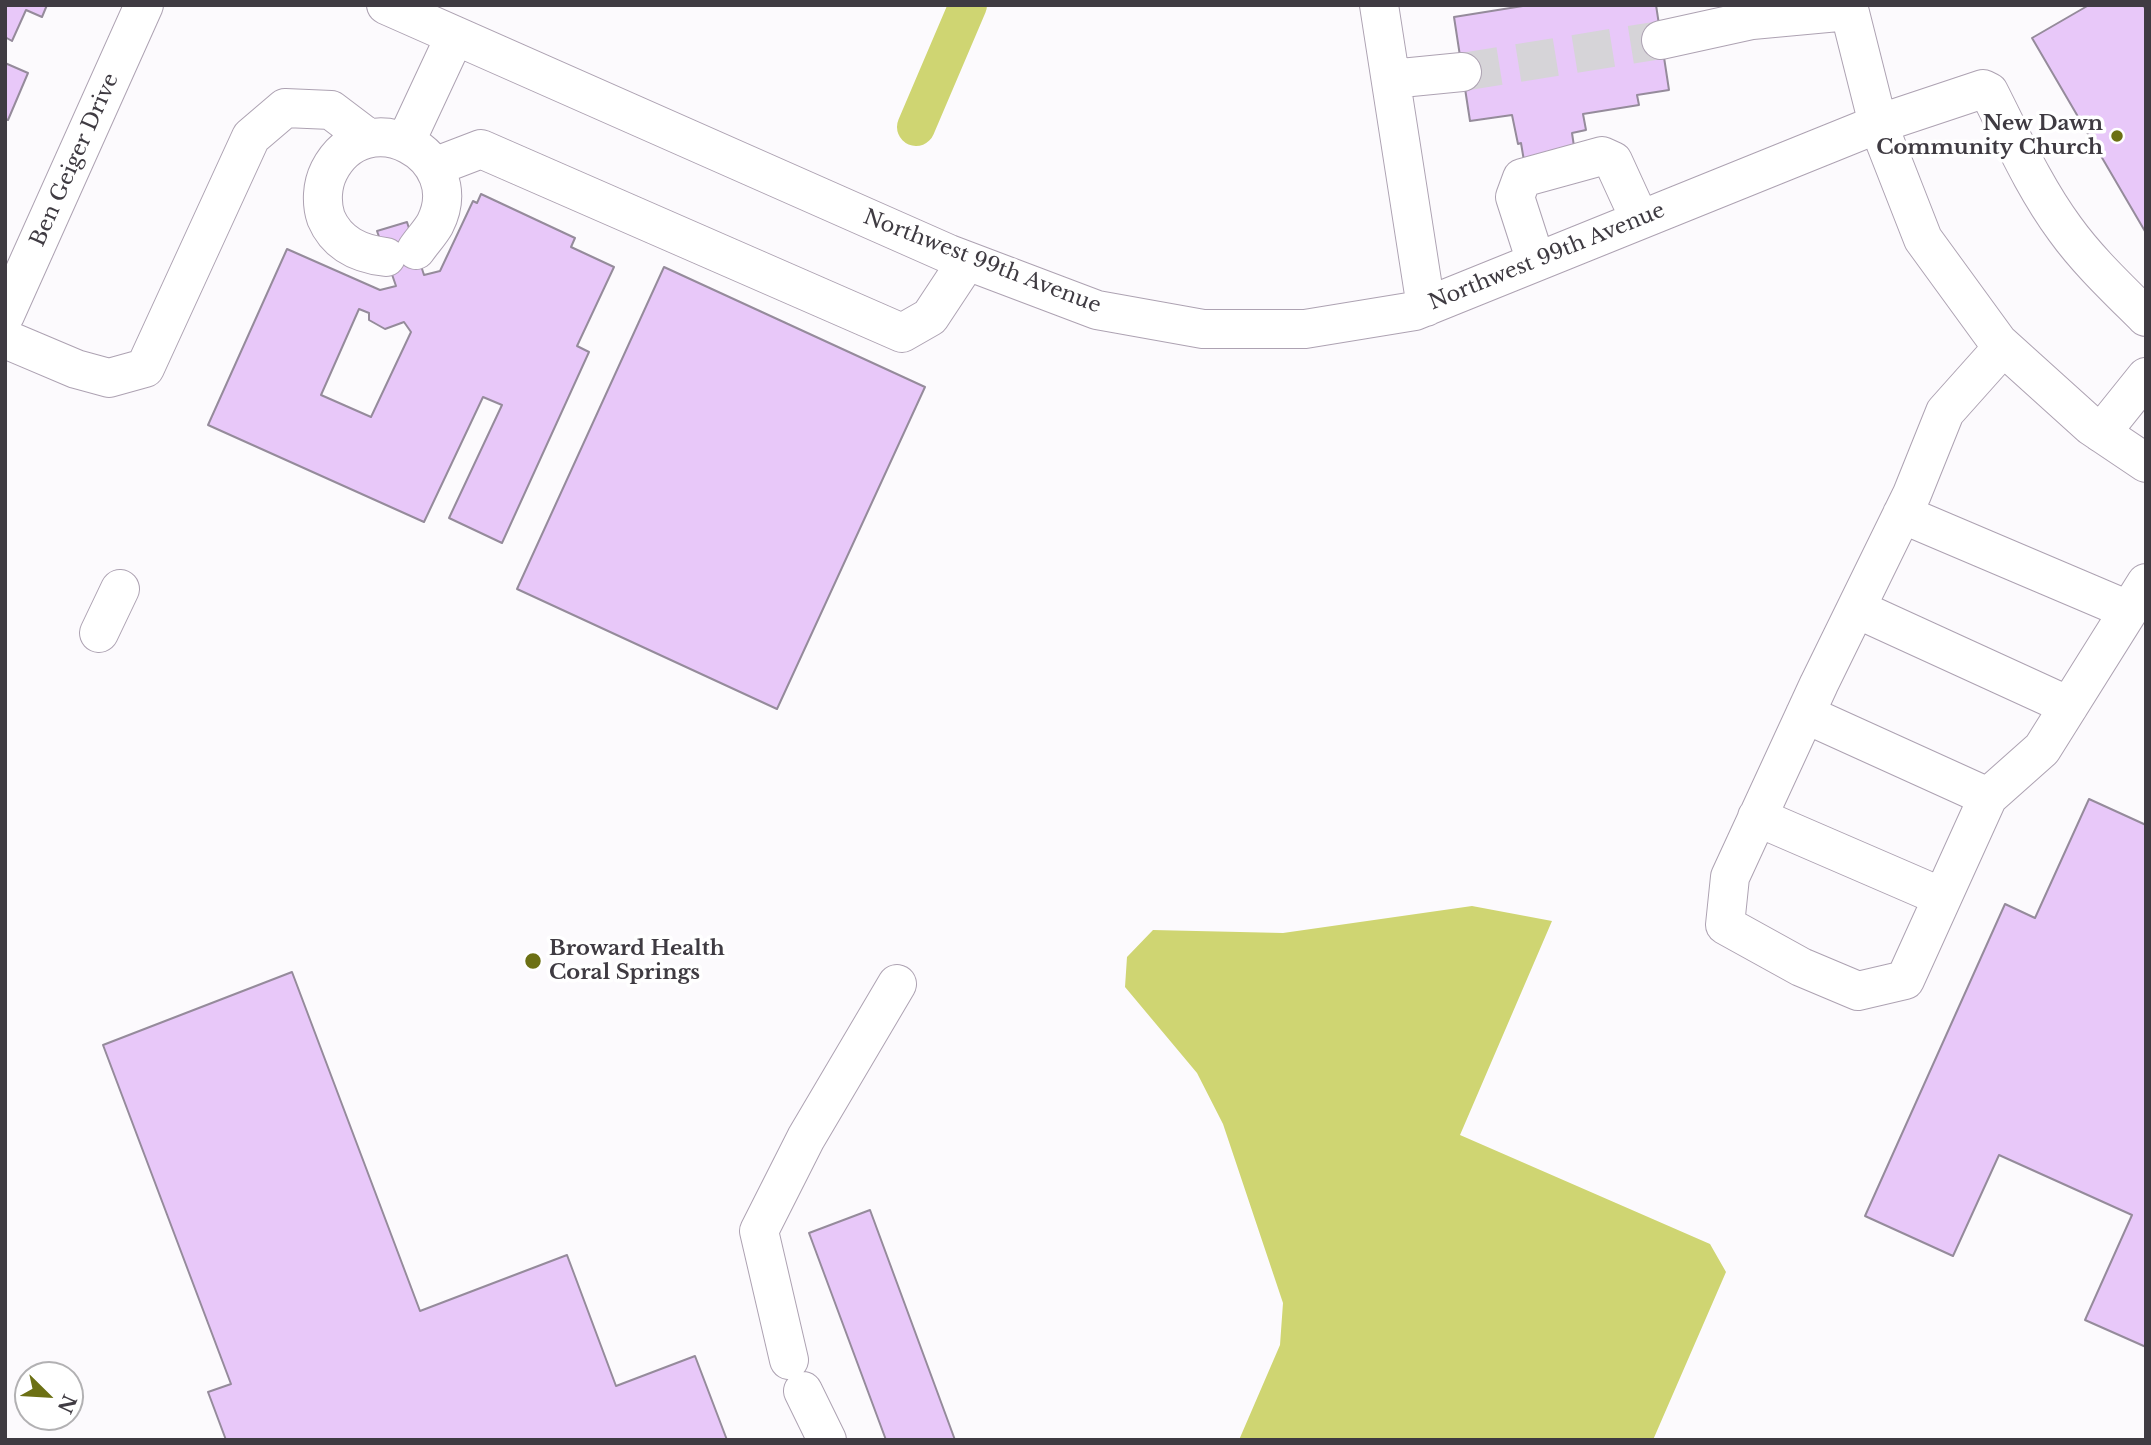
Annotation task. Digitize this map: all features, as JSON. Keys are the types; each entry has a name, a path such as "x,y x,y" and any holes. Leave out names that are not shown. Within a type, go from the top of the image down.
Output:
{"street":[{"name":"Ben Geiger Drive","path":"5,316 144,5"},
{"name":"Northwest 99th Avenue","path":"386,5 967,261 1097,310 1203,329 1305,329 1415,311 1878,124 1983,89 1989,92 2040,191 2066,230 2146,317"},
{"path":"1379,5 1426,307"},
{"path":"1661,40 1752,20 1849,8 1878,124 1923,239 2004,347 2101,433 2146,463"},
{"path":"406,141 455,36"},
{"path":"1391,79 1462,72"},
{"path":"5,339 76,369 109,378 145,368 251,136 285,107 331,110 368,138"},
{"path":"387,137 406,141 422,152 434,167 441,185 441,204 435,223 401,253 369,255 351,248 336,234 326,217 322,197 326,178 335,160 349,146 368,138 387,137"},
{"path":"434,167 481,149 902,333 930,317 967,261"},
{"path":"1536,262 1515,197 1522,178 1602,156 1613,161 1640,220"},
{"path":"1902,514 2137,597 2042,749 1988,797 1905,980 1858,991 1801,967 1725,925 1730,877 1902,514 1945,412 2004,347"},
{"path":"2101,433 2146,377"},
{"path":"99,633 120,589"},
{"path":"1857,609 2069,706"},
{"path":"1805,714 1988,797"},
{"path":"1757,817 1942,897"},
{"path":"827,1440 796,1375 759,1231 806,1138 897,984"}],"shaded area":[{"path":"1472,906 1552,921 1460,1135 1710,1244 1726,1272 1653,1440 1239,1440 1280,1345 1283,1303 1223,1124 1197,1073 1125,987 1127,957 1153,930 1283,933"}],"building":[{"path":"5,5 47,5 42,17 26,10 12,41 5,37"},
{"path":"1529,5 1656,5 1669,90 1637,95 1639,105 1583,114 1586,130 1572,133 1575,153 1524,161 1512,115 1470,121 1454,17"},
{"name":"New Dawn Community Church","path":"2089,5 2143,5 2146,10 2146,233 2032,38"},
{"path":"5,63 28,73 8,120 5,119"},
{"path":"481,194 575,238 571,247 614,267 577,346 589,352 502,543 449,518 502,405 483,397 424,522 208,425 287,249 380,290 396,286 377,231 407,222 424,275 440,271 473,201 477,203","holes":["359,309 369,313 369,320 385,329 404,322 411,332 371,417 321,395"]},
{"path":"664,267 925,387 777,709 517,589"},
{"path":"2089,799 2146,825 2146,1347 2085,1320 2132,1215 1999,1155 1953,1256 1865,1216 2005,904 2035,918"},
{"path":"292,972 420,1311 567,1255 616,1386 695,1356 727,1440 226,1440 208,1392 231,1384 103,1045"},
{"path":"870,1210 955,1440 886,1440 809,1233"}],"waterway":[{"path":"916,127 968,5"}],"tunnel":[{"path":"1462,72 1661,40"}],"place":[{"name":"New Dawn Community Church","path":"2117,136"},
{"name":"Broward Health Coral Springs","path":"533,961"}]}
